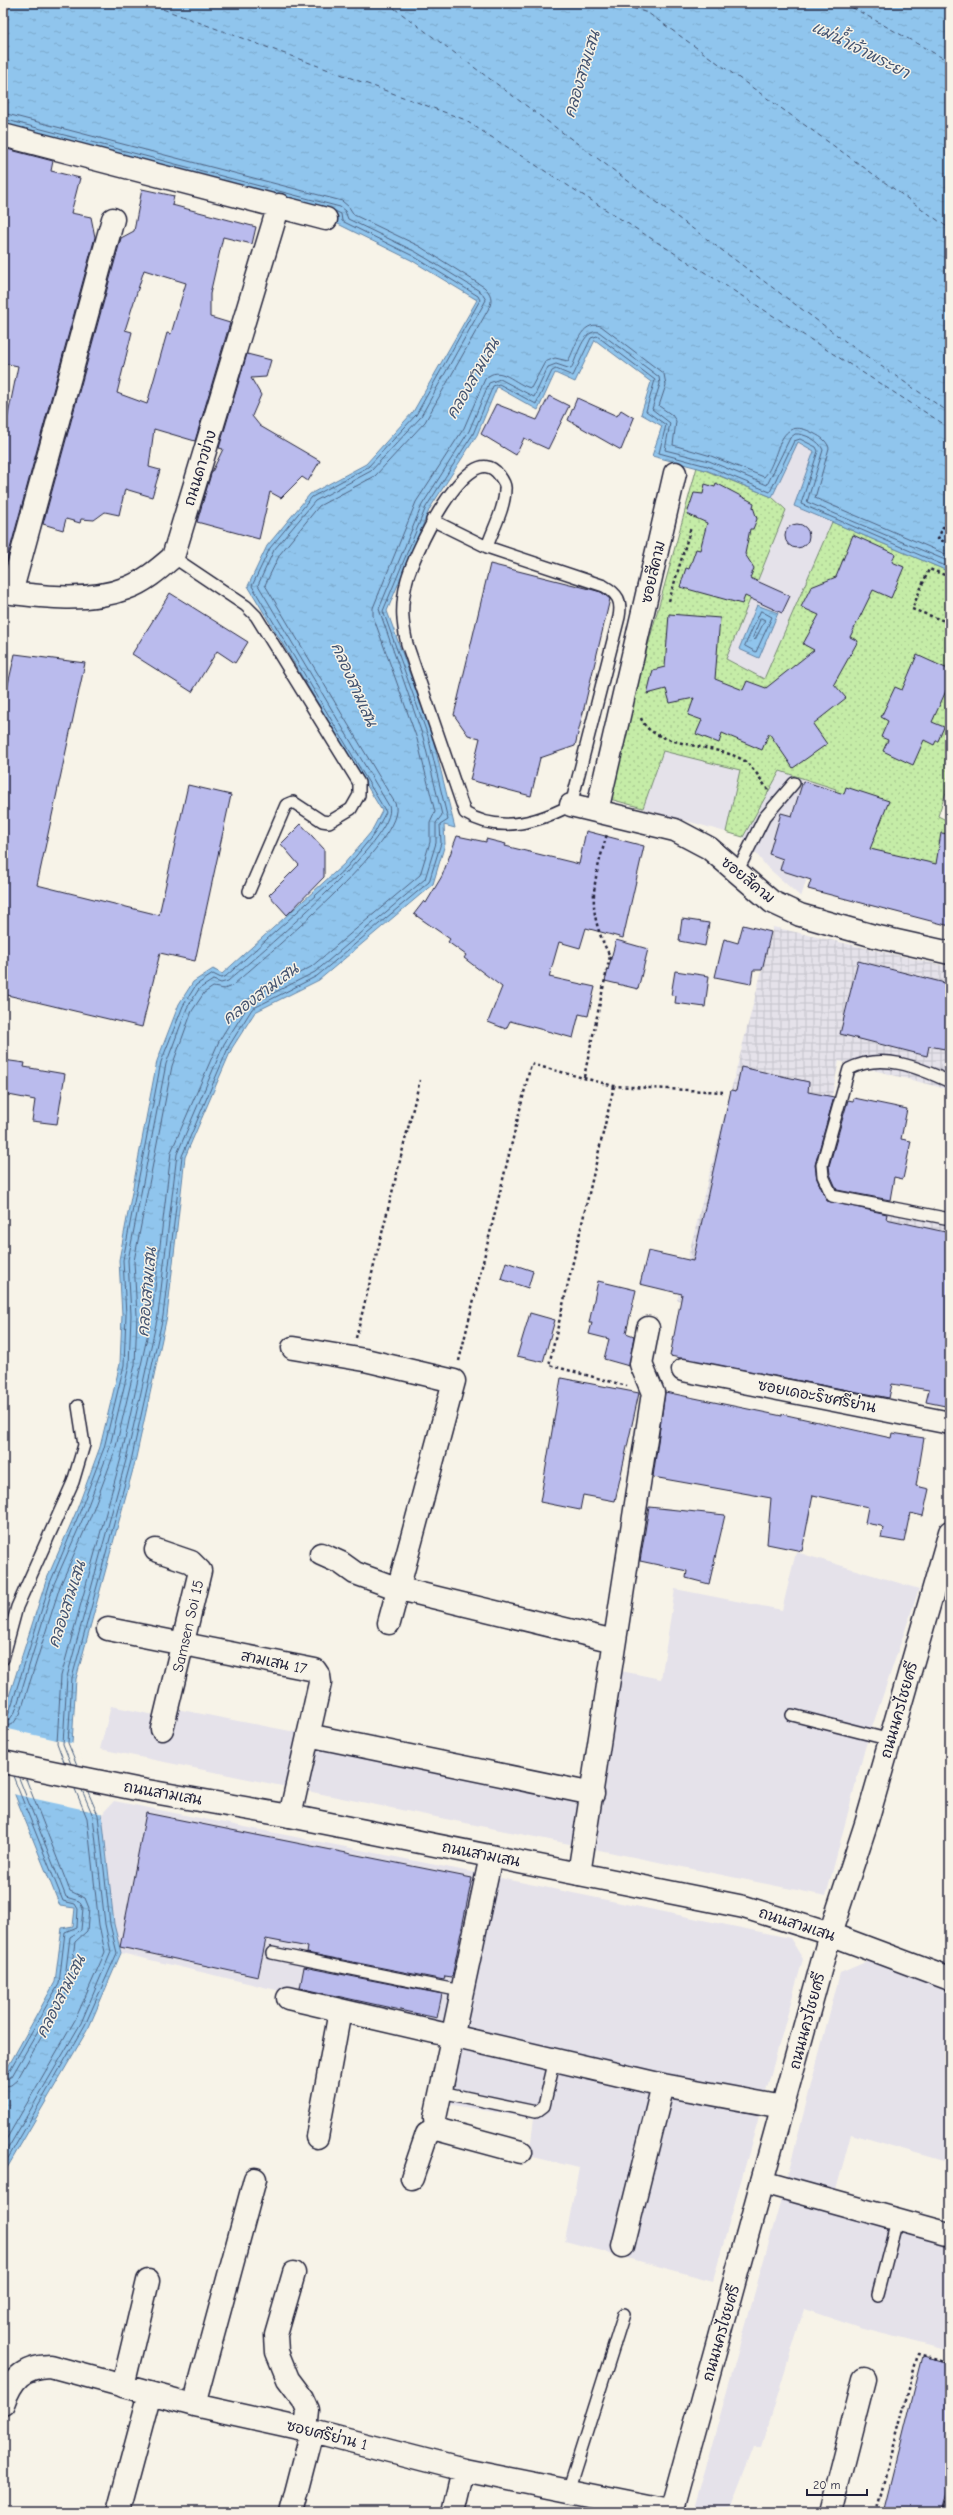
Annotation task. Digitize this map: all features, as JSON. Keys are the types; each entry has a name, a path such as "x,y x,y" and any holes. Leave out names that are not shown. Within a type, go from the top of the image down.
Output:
{"street":[{"path":"3,135 279,205 326,219"},
{"name":"ถนนดาวข่าง","path":"173,558 279,205"},
{"path":"113,219 7,593 51,598 102,595 127,588 140,582 173,558"},
{"name":"ซอยสีคาม","path":"605,812 675,473"},
{"name":"ซอยสีคาม","path":"571,804 675,830 709,848 772,902 800,915 874,936 950,953"},
{"path":"579,1874 593,1794 614,1641 653,1393 641,1364 648,1328"},
{"path":"293,1348 351,1358 454,1381 396,1588 389,1622"},
{"name":"ซอยเดอะริชศรีย่าน","path":"683,1370 950,1423"},
{"name":"ถนนนครไชยศรี","path":"672,2512 830,1934 891,1740 950,1532"},
{"name":"Samsen Soi 15","path":"156,1550 192,1562 200,1571 184,1644 162,1729"},
{"path":"321,1554 341,1563 355,1573 396,1588 614,1641"},
{"name":"สามเสน 17","path":"108,1629 315,1670 320,1676 320,1683 290,1816"},
{"path":"308,1735 593,1794"},
{"name":"ถนนสามเสน","path":"3,1762 136,1789 290,1816 744,1907 830,1934 950,1979"},
{"path":"436,2129 435,2118 491,1856"},
{"path":"288,1998 663,2085 783,2107"},
{"path":"317,2137 340,2011"},
{"path":"623,2246 663,2085"},
{"path":"412,2178 427,2134 436,2129 522,2152"},
{"path":"194,2405 256,2179"},
{"path":"762,2182 950,2234"},
{"path":"291,2512 309,2430 308,2410 303,2399 288,2379 277,2352 276,2335 294,2273"},
{"path":"123,2386 148,2280"},
{"name":"ซอยศรีย่าน 1","path":"3,2404 10,2384 22,2373 38,2366 50,2366 194,2405 309,2430 464,2470 672,2512"},
{"path":"830,2512 864,2379"},
{"path":"118,2512 150,2393"},
{"path":"454,2512 464,2470"}],"lane":[{"path":"432,520 487,547 604,586 619,598 621,606 619,617 571,804 548,817 523,824 504,824 482,820 465,813 407,644 401,617 406,583 414,557 432,520 470,472 481,466 491,467 499,474 506,487 487,547"},
{"path":"173,558 246,606 256,616 359,783 359,795 351,809 329,822 322,821 293,802 286,805 250,892"},
{"path":"737,872 764,818 794,783"},
{"path":"950,1082 933,1074 891,1061 873,1060 849,1069 822,1165 823,1176 832,1196 950,1219"},
{"path":"3,1659 18,1607 73,1482 84,1445 78,1406"},
{"path":"792,1714 891,1740"},
{"path":"272,1953 461,1991"},
{"path":"441,2092 536,2112 544,2106 554,2059"},
{"path":"878,2294 897,2220"},
{"path":"568,2491 624,2314"},
{"path":"948,2512 950,2506"}],"path":[{"path":"668,602 691,527"},
{"path":"950,530 944,527 938,540 950,544"},
{"path":"950,577 929,569 912,609 950,623"},
{"path":"641,713 642,720 660,737 736,756 748,763 777,803"},
{"path":"584,1077 610,956 600,936 593,909 605,812"},
{"path":"454,1381 531,1064 614,1086 723,1092"},
{"path":"351,1358 420,1080"},
{"path":"614,1086 548,1365 653,1393"},
{"path":"877,2512 918,2354 950,2362"}],"shaded area":[{"path":"797,442 814,451 795,506 911,555 801,897 766,866 743,837 606,798 772,497"},
{"path":"773,927 950,967 950,1090 839,1061 811,1198 950,1225 950,1356 677,1300"},
{"path":"796,1552 919,1589 865,1748 826,1896 100,1749 111,1706 159,1716 161,1706 599,1791 616,1670 661,1679 675,1589 782,1610"},
{"path":"114,1801 496,1877 790,1938 803,1959 713,2281 565,2241 579,2168 529,2156 534,2119 448,2104 461,2034 121,1953 114,1924 102,1814"},
{"path":"868,1961 950,1992 950,2163 851,2134 835,2194 950,2228 950,2351 860,2328 804,2309 762,2447 754,2447 729,2512 693,2512 786,2181 840,1973"}],"green space":[{"path":"697,467 772,497 786,510 726,659 764,679 832,522 950,572 950,780 938,816 950,822 950,876 814,855 836,789 780,771 743,837 726,832 740,770 663,751 643,808 606,798"}],"water":[{"path":"3,3 950,3 950,572 794,506 814,451 798,442 772,497 706,470 652,456 662,426 641,414 651,382 595,340 575,382 555,373 538,410 497,387 477,435 430,508 387,611 432,735 455,828 444,825 445,844 433,884 319,980 255,1012 232,1048 185,1157 167,1316 135,1462 76,1679 72,1743 102,1814 114,1924 121,1953 89,2027 3,2175 3,2076 55,1982 62,1928 73,1926 75,1908 60,1906 15,1795 3,1757 3,1715 46,1581 76,1512 100,1447 120,1364 122,1315 119,1260 157,1061 179,1004 193,982 213,969 222,974 344,864 371,832 382,811 248,586 267,546 310,494 366,464 413,412 477,300 411,260 336,223 338,216 3,128"},
{"path":"757,605 778,613 759,658 739,649"}],"pier":[{"path":"3,1728 75,1744 104,1814 13,1794 3,1764"}],"building":[{"path":"3,148 53,161 51,171 80,178 71,213 91,217 95,237 4,571 3,440 18,366 3,363"},
{"path":"142,189 174,196 172,205 256,227 252,244 223,237 210,294 210,317 230,323 195,441 154,429 149,467 160,470 152,497 125,489 119,515 105,512 94,520 81,519 80,523 66,519 63,530 43,524 121,238 134,231","holes":["144,270 186,283 171,334 167,333 147,404 117,393 132,332 125,330"]},
{"path":"247,354 271,360 266,377 251,378 261,395 252,416 260,426 320,461 308,481 302,477 281,498 270,492 259,539 197,522 211,474 223,449 219,448"},
{"path":"549,396 569,406 548,449 524,438 516,455 481,434 496,404 537,420"},
{"path":"577,398 617,416 621,410 634,418 621,450 568,420"},
{"path":"716,483 754,503 753,507 757,519 753,529 750,529 745,554 754,568 750,578 790,596 782,613 745,596 742,604 680,587 686,568 689,569 696,549 700,550 707,523 687,514 694,493 703,494 705,484 715,487"},
{"path":"797,524 802,525 808,531 808,541 802,547 797,548 792,547 786,541 785,536 786,531 792,525"},
{"path":"853,535 895,554 892,562 904,567 891,598 873,590 850,637 858,641 834,684 846,698 813,724 827,744 793,768 769,733 762,750 722,733 719,743 696,734 702,720 688,715 694,698 670,703 666,689 647,694 653,670 665,667 669,614 720,618 715,679 743,690 747,681 766,688 814,650 803,644 819,615 801,607 811,587 836,577"},
{"path":"490,564 601,592 610,599 575,746 540,758 531,796 470,780 480,738 468,735 454,715"},
{"path":"170,593 248,642 235,663 217,651 192,692 132,654"},
{"path":"15,654 85,663 37,885 159,915 188,785 231,795 195,961 160,953 142,1027 3,994 3,706"},
{"path":"917,655 950,670 950,682 932,722 944,727 938,741 936,741 934,745 924,740 913,765 883,751 888,740 881,737 888,721 881,717 895,687 902,690"},
{"path":"803,781 844,794 846,787 889,801 870,849 936,864 941,833 950,834 950,926 808,889 811,880 780,870 783,859 769,854 781,813 792,816"},
{"path":"301,824 324,849 324,877 287,915 269,895 299,865 281,844"},
{"path":"586,831 644,846 623,938 586,928 580,948 559,942 549,977 595,987 588,1016 579,1014 573,1038 510,1021 506,1029 488,1022 502,987 464,958 466,955 448,942 450,939 414,914 424,901 426,903 442,876 457,836 486,842 486,839 506,844 505,846 579,864"},
{"path":"682,919 709,923 705,946 679,941"},
{"path":"743,925 771,932 762,970 753,970 751,984 715,977 724,939 738,943"},
{"path":"616,940 648,949 638,989 605,981"},
{"path":"858,961 945,983 944,988 950,989 950,1050 929,1046 927,1056 840,1034"},
{"path":"675,971 709,976 705,1007 675,1003 676,996 671,995"},
{"path":"3,1060 25,1063 24,1067 65,1074 57,1124 32,1121 35,1100 3,1094"},
{"path":"741,1067 809,1082 808,1092 834,1097 815,1165 817,1179 827,1201 887,1214 886,1219 950,1233 950,1407 926,1402 929,1390 892,1384 889,1398 670,1356 682,1294 640,1284 648,1251 693,1261 731,1090 736,1091"},
{"path":"854,1098 907,1109 901,1139 911,1141 903,1179 894,1177 890,1200 837,1190 830,1174 829,1166 848,1100 853,1101"},
{"path":"506,1262 533,1271 528,1288 501,1279"},
{"path":"598,1281 636,1290 626,1333 634,1336 629,1366 604,1359 609,1339 589,1334 592,1323 589,1323"},
{"path":"530,1313 555,1320 543,1362 517,1356"},
{"path":"561,1378 639,1393 615,1501 583,1495 580,1510 540,1502"},
{"path":"665,1392 782,1416 782,1414 891,1438 892,1433 924,1438 916,1486 929,1489 923,1516 910,1513 904,1542 881,1538 883,1528 881,1526 865,1523 868,1507 813,1495 802,1551 767,1544 771,1498 653,1477"},
{"path":"649,1507 725,1515 709,1584 686,1578 687,1571 640,1561"},
{"path":"146,1813 472,1878 452,1977 445,1976 444,1980 307,1953 308,1947 266,1939 258,1977 120,1947"},
{"path":"304,1967 442,1994 437,2018 300,1988"},
{"path":"923,2356 950,2363 950,2477 941,2512 884,2512"}],"ferry route":[{"path":"146,3 463,119 950,428"},
{"path":"387,3 853,347 950,413"},
{"path":"615,3 648,13 950,229"},
{"path":"844,3 950,62"}],"water label":[{"name":"แม่น้ำเจ้าพระยา","path":"861,49"},
{"name":"คลองสามเสน","path":"581,74"},
{"name":"คลองสามเสน","path":"472,378"},
{"name":"คลองสามเสน","path":"355,684"},
{"name":"คลองสามเสน","path":"260,993"},
{"name":"คลองสามเสน","path":"146,1292"},
{"name":"คลองสามเสน","path":"66,1604"},
{"name":"คลองสามเสน","path":"60,1996"}]}
